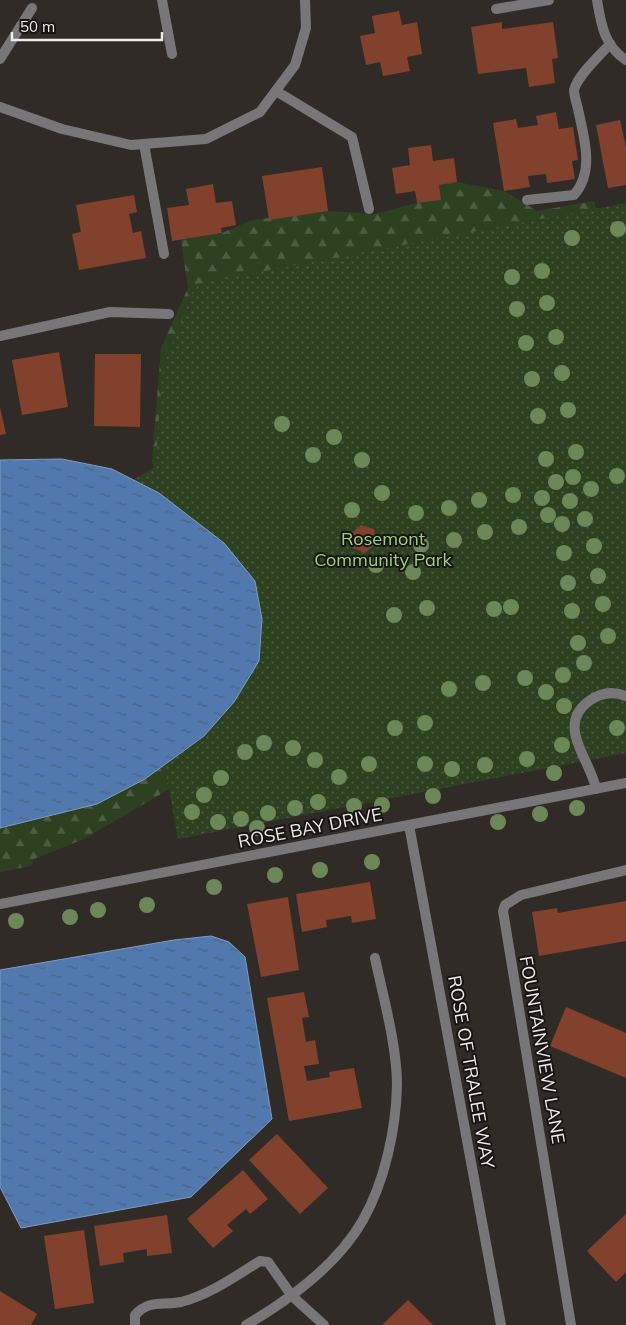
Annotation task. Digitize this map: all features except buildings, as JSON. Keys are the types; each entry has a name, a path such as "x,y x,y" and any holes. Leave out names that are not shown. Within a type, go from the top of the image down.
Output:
{"street":[{"path":"162,0 172,54"},
{"path":"0,107 62,129 131,145 206,139 260,112 295,65 306,28 305,0"},
{"path":"496,9 550,0"},
{"path":"597,0 602,28 614,52 626,60"},
{"path":"0,58 32,8"},
{"path":"527,200 574,195 580,188 587,173 584,138 574,91 578,81 610,44"},
{"path":"276,91 352,137 369,209"},
{"path":"144,144 164,254"},
{"path":"0,336 110,312 169,314"},
{"path":"596,789 593,775 576,742 574,732 577,716 594,697 614,693 626,696"},
{"name":"ROSE BAY DRIVE","path":"0,904 626,783"},
{"name":"ROSE OF TRALEE WAY","path":"409,825 501,1325"},
{"name":"FOUNTAINVIEW LANE","path":"571,1325 502,911 505,905 521,895 626,870"},
{"path":"246,1325 292,1296 338,1253 363,1220 382,1173 390,1139 397,1084 390,1032 375,958"},
{"path":"135,1325 134,1315 143,1307 180,1302 197,1296 260,1261 268,1262 292,1296 324,1325"}],"green space":[{"path":"457,182 504,191 537,211 594,201 597,213 159,493 152,461 161,348 188,288 181,240 222,233 252,220 328,211 375,214 417,203 440,200 439,185"},
{"name":"Rosemont Community Park","path":"626,203 626,753 178,839 115,491 155,467 163,368 196,284"},
{"path":"204,736 197,773 84,839 34,859 31,866 0,872 0,828 35,820"}],"water":[{"path":"62,459 112,469 159,493 224,543 255,581 262,619 259,661 234,702 204,736 145,779 97,804 0,828 0,460"},
{"path":"211,936 229,942 245,957 272,1119 191,1197 21,1228 0,1187 0,970 174,940"}]}
